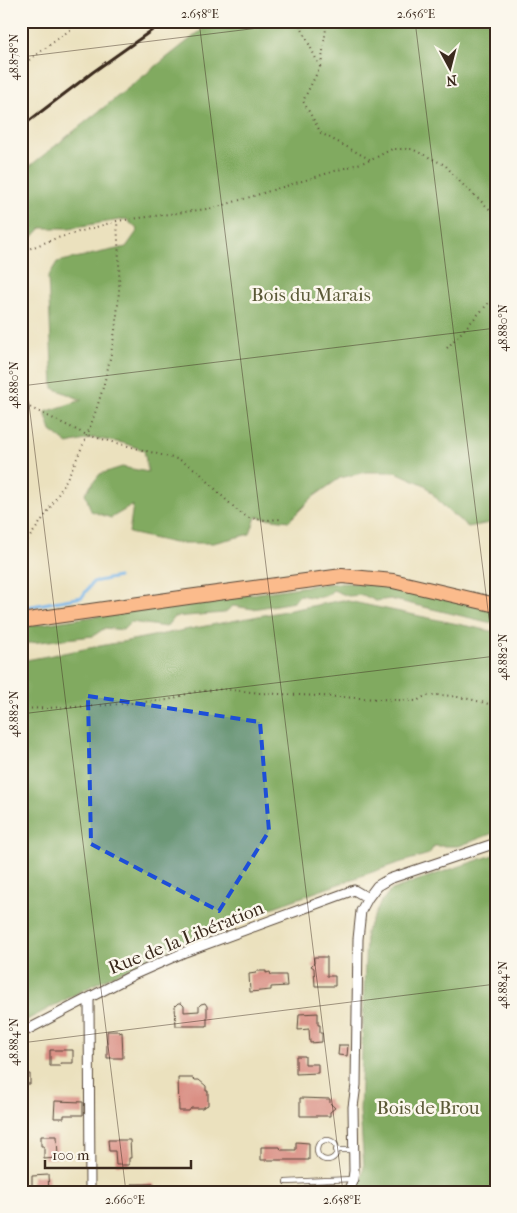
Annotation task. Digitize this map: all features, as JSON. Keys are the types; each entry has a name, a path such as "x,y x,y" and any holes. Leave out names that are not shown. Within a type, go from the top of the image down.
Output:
{"main road":[{"path":"21,621 342,576 393,582 496,605"}],"street":[{"path":"348,1192 354,1170 353,1107 356,1085 358,939 362,911 368,898 377,886 389,878 496,843"},
{"name":"Rue de la Libération","path":"21,1033 133,975 185,952 354,890 368,898"},
{"path":"89,998 90,1192"}],"lane":[{"path":"324,1140 334,1144 336,1150 334,1156 328,1160 321,1158 317,1150 319,1144 324,1140"},
{"path":"336,1150 353,1150"},
{"path":"286,1182 353,1179"}],"path":[{"path":"21,66 82,21"},
{"path":"298,21 320,67"},
{"path":"327,21 320,67 303,101 321,133 371,160"},
{"path":"21,252 54,239 117,221 214,208 371,160 392,149 412,149 445,165 461,183 496,215"},
{"path":"21,548 42,521 66,482 87,436 102,391 113,342 118,290 117,221"},
{"path":"448,348 496,295"},
{"path":"21,404 87,436 180,460 198,471 239,512 249,518 265,520 282,519"},
{"path":"21,709 96,706 168,700 193,692 224,689 260,693 417,701 426,696 439,696 477,701 496,706"}],"highlighted area":[{"path":"88,696 260,722 269,831 219,911 91,844"}],"green space":[{"name":"Bois du Marais","path":"213,21 496,21 496,522 468,527 446,509 425,485 396,472 366,472 340,478 313,497 289,521 256,517 250,534 213,543 174,543 129,533 133,505 111,518 91,511 85,493 100,474 122,467 148,472 144,450 123,443 93,438 68,444 51,431 45,412 82,400 53,388 48,277 57,262 126,247 138,230 126,219 69,228 41,228 24,246 21,246 21,173"},
{"path":"350,583 389,586 496,610 496,624 390,599 376,601 363,595 348,596 333,590 326,596 299,595 294,602 253,609 233,606 224,613 174,617 166,627 131,622 123,630 105,628 93,636 21,644 21,627 322,584"},
{"path":"343,600 496,632 496,832 459,846 434,846 429,854 395,864 220,926 99,982 21,1023 21,661"},
{"name":"Bois de Brou","path":"496,854 496,1192 357,1192 364,1167 360,1111 366,932 381,902 390,891"}],"building":[{"path":"314,957 327,957 327,976 335,976 335,986 315,986 314,968 311,966 314,963"},
{"path":"256,971 270,972 271,975 286,975 287,986 271,987 271,990 250,992 249,974 256,973"},
{"path":"178,1003 184,1006 184,1012 199,1011 199,1006 205,1003 207,1006 207,1026 176,1026 175,1006"},
{"path":"318,1013 318,1025 320,1025 320,1033 322,1033 322,1042 310,1043 309,1029 298,1030 299,1014"},
{"path":"107,1031 122,1032 123,1058 107,1058"},
{"path":"339,1045 348,1045 347,1056 338,1055"},
{"path":"50,1050 73,1050 73,1063 60,1063 61,1066 50,1066"},
{"path":"296,1056 305,1056 305,1064 318,1064 318,1073 296,1074"},
{"path":"21,1074 30,1074 30,1084 21,1084"},
{"path":"178,1078 193,1078 206,1086 208,1105 202,1108 191,1108 189,1111 179,1111"},
{"path":"300,1098 330,1099 330,1103 335,1108 330,1112 330,1116 300,1116"},
{"path":"55,1101 83,1102 83,1115 64,1115 64,1118 54,1118"},
{"path":"41,1136 57,1136 58,1158 44,1159 44,1146 41,1146"},
{"path":"108,1140 130,1140 131,1158 129,1158 129,1165 116,1165 115,1151 109,1151"},
{"path":"296,1142 309,1143 309,1160 261,1160 261,1147 280,1147 281,1150 296,1150"},
{"path":"48,1175 49,1192 36,1192 36,1186 32,1186 32,1176"},
{"path":"132,1184 154,1184 154,1192 132,1192"}],"waterway":[{"path":"21,608 82,597 93,582 118,577"}],"railway":[{"path":"21,127 93,72 165,21"}]}
